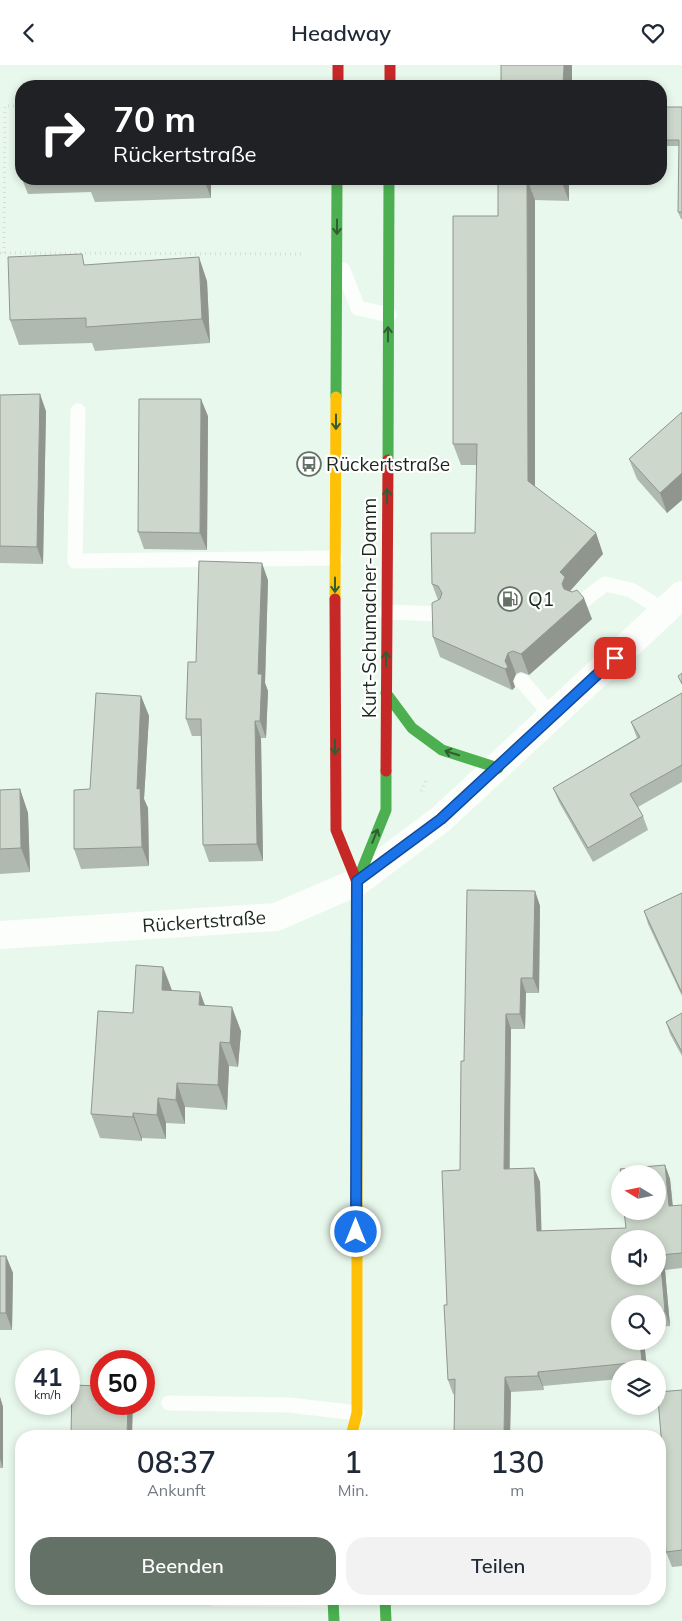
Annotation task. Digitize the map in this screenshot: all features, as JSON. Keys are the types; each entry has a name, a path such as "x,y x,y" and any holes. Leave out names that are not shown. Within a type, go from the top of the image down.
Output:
{"main road":[{"path":"338,65 338,80"},
{"path":"390,65 390,80"},
{"name":"Kurt-Schumacher-Damm","path":"338,185 335,559 336,830 357,881"},
{"name":"Kurt-Schumacher-Damm","path":"353,1430 357,1413 357,881 386,810 389,185"},
{"path":"386,693 412,727 442,750 498,768"},
{"name":"Kurt-Schumacher-Damm","path":"357,1413 361,1430"},
{"path":"333,1605 334,1621"},
{"path":"385,1605 386,1621"}],"street":[{"name":"Rückertstraße","path":"0,935 276,917 357,881 441,819 498,768 673,603"}],"lane":[{"path":"337,255 358,308 388,315"},
{"path":"78,411 75,561 335,559"},
{"path":"579,605 605,584 673,603"},
{"path":"386,612 440,614"},
{"path":"522,681 552,717"},
{"path":"169,1403 289,1405 357,1413"}],"path":[{"path":"15,106 5,107 2,253 337,255"}],"building":[{"path":"501,65 564,65 563,80 501,80"},
{"path":"667,107 682,107 682,212 678,212 679,140 667,140"},
{"path":"498,185 527,185 528,481 596,533 560,572 565,577 562,584 564,589 572,592 577,590 584,598 521,654 513,651 508,653 505,661 508,667 505,669 433,637 432,603 440,599 442,593 438,586 432,584 431,533 475,533 477,444 453,444 453,216 498,216"},
{"path":"82,254 84,265 199,257 202,319 86,327 86,318 10,320 8,257"},
{"path":"40,394 37,547 0,546 0,395"},
{"path":"139,399 201,399 200,533 138,532"},
{"path":"682,412 682,473 660,493 629,459"},
{"path":"199,561 262,563 258,674 262,674 260,721 255,721 257,844 203,845 201,719 186,719 188,662 196,662"},
{"path":"682,673 682,684 678,676"},
{"path":"96,693 141,696 137,789 140,788 142,847 74,849 74,790 90,789"},
{"path":"682,693 682,765 630,794 643,816 588,848 553,788 640,737 631,722"},
{"path":"20,789 21,848 0,849 0,790"},
{"path":"467,890 535,891 533,978 521,978 520,1014 506,1014 504,1169 534,1168 537,1231 626,1228 625,1220 666,1220 666,1175 669,1206 682,1205 682,1253 666,1254 666,1230 611,1230 611,1285 663,1285 664,1295 611,1295 611,1350 641,1350 642,1360 611,1360 611,1365 538,1372 538,1376 505,1377 504,1430 454,1430 455,1379 448,1380 444,1305 447,1305 442,1171 460,1170 461,1061 464,1061"},
{"path":"682,893 682,993 644,911"},
{"path":"136,965 163,967 162,990 200,992 199,1005 232,1007 230,1043 220,1042 218,1085 177,1083 176,1100 158,1098 157,1115 133,1113 133,1117 91,1114 98,1011 133,1013"},
{"path":"682,1013 682,1052 666,1022"},
{"path":"0,1256 6,1256 6,1313 0,1313"},
{"path":"80,1385 90,1386 90,1415 128,1415 127,1430 71,1430 71,1415 80,1415"},
{"path":"682,1390 682,1550 666,1552 666,1430 661,1430 659,1415 666,1415 666,1391"}],"traffic: fast":[{"path":"336,397 337,185"},
{"path":"388,460 389,185"},
{"path":"386,693 412,728 442,750 498,768"},
{"path":"357,1014 357,882 386,810 386,771"},
{"path":"333,1605 334,1621"},
{"path":"385,1605 386,1621"}],"traffic: slow":[{"path":"335,599 336,397"},
{"path":"353,1430 357,1413 357,1014"}],"traffic: jam":[{"path":"338,65 338,80"},
{"path":"390,65 390,80"},
{"path":"386,771 388,460"},
{"path":"335,599 336,830 357,882"}],"place":[{"name":"Rückertstraße","path":"309,464"},
{"name":"Q1","path":"510,599"}],"route":[{"path":"356,1232 357,881 441,819 615,658"}]}
